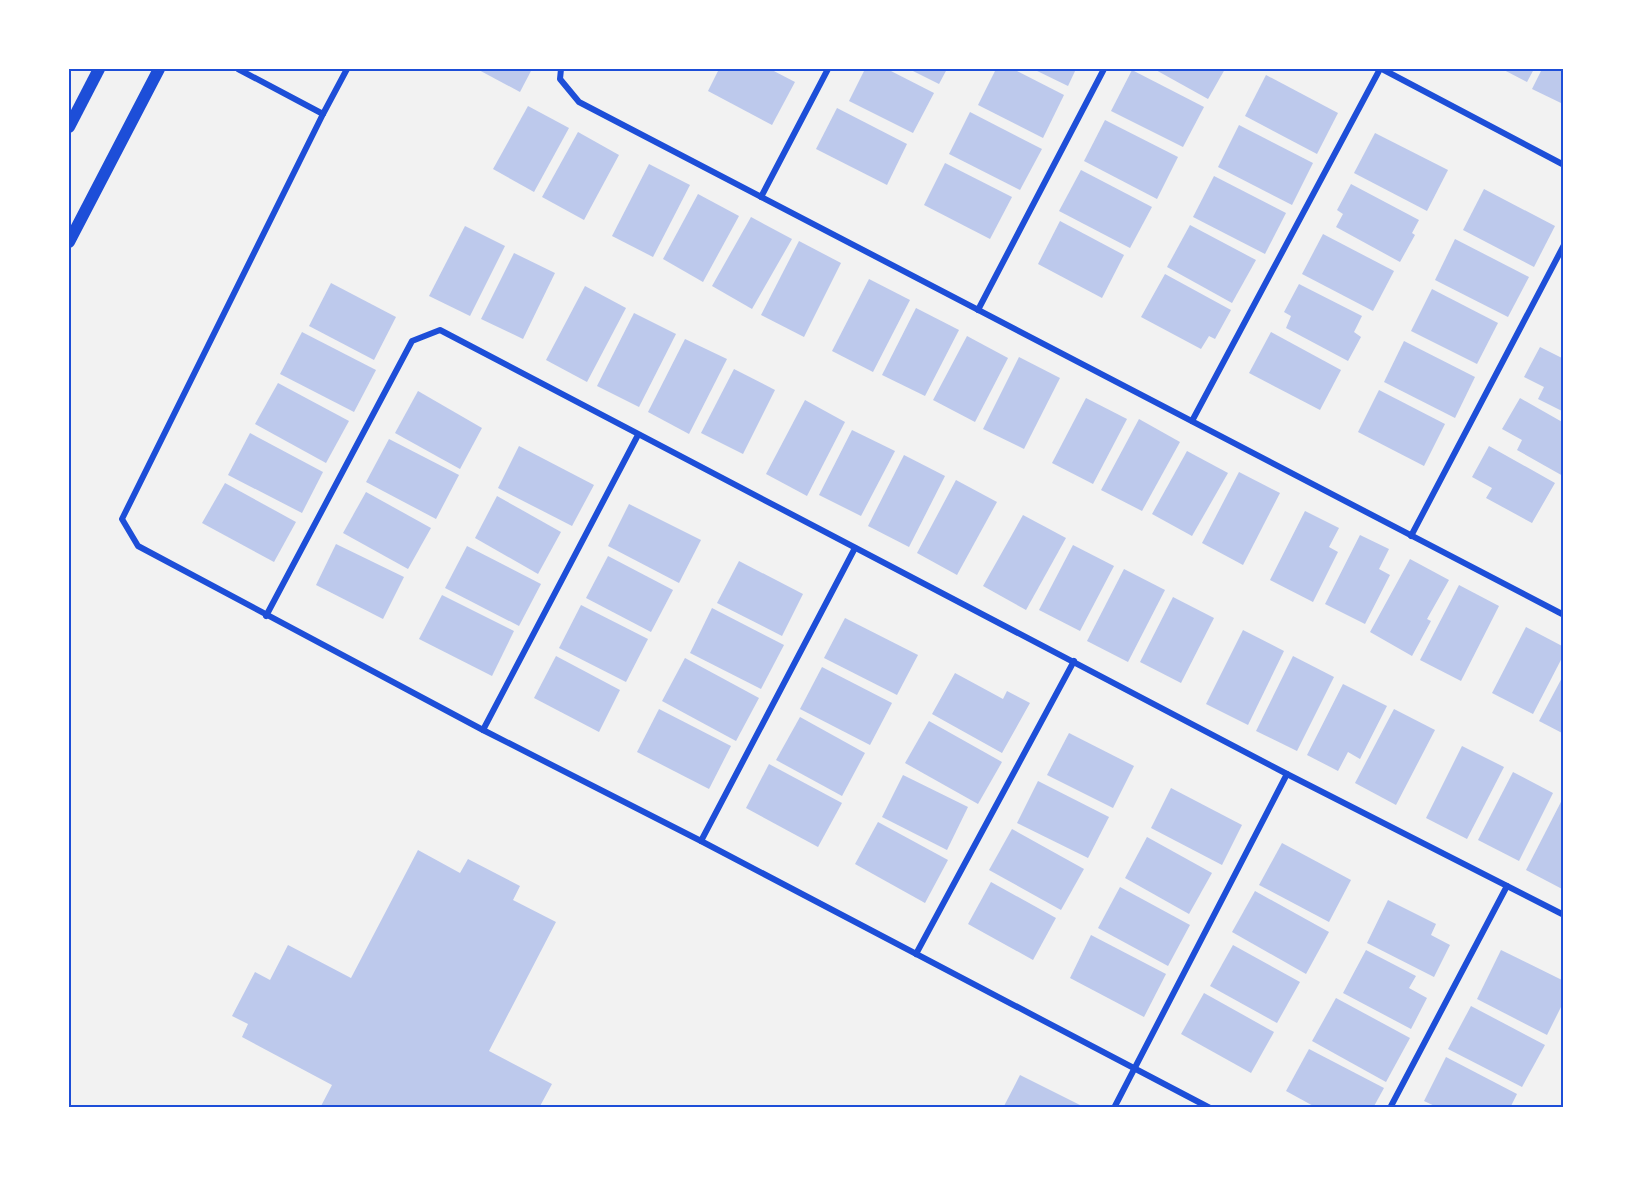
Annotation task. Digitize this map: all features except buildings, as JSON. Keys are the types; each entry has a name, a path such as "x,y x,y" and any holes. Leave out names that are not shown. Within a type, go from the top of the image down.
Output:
{"main road":[{"path":"69,127 99,69"},
{"path":"69,242 159,69"}],"street":[{"path":"238,69 322,114"},
{"path":"347,69 322,114 122,519 138,546 483,730 1210,1108"},
{"path":"561,69 560,79 579,102 1564,615"},
{"path":"761,197 828,69"},
{"path":"978,310 1104,69"},
{"path":"1192,421 1381,69 1564,165"},
{"path":"1411,536 1564,245"},
{"path":"266,616 412,341 440,330 1287,774 1564,915"},
{"path":"483,730 638,435"},
{"path":"700,841 855,548"},
{"path":"916,954 1074,661"},
{"path":"1114,1108 1287,774"},
{"path":"1390,1108 1507,886"}]}
